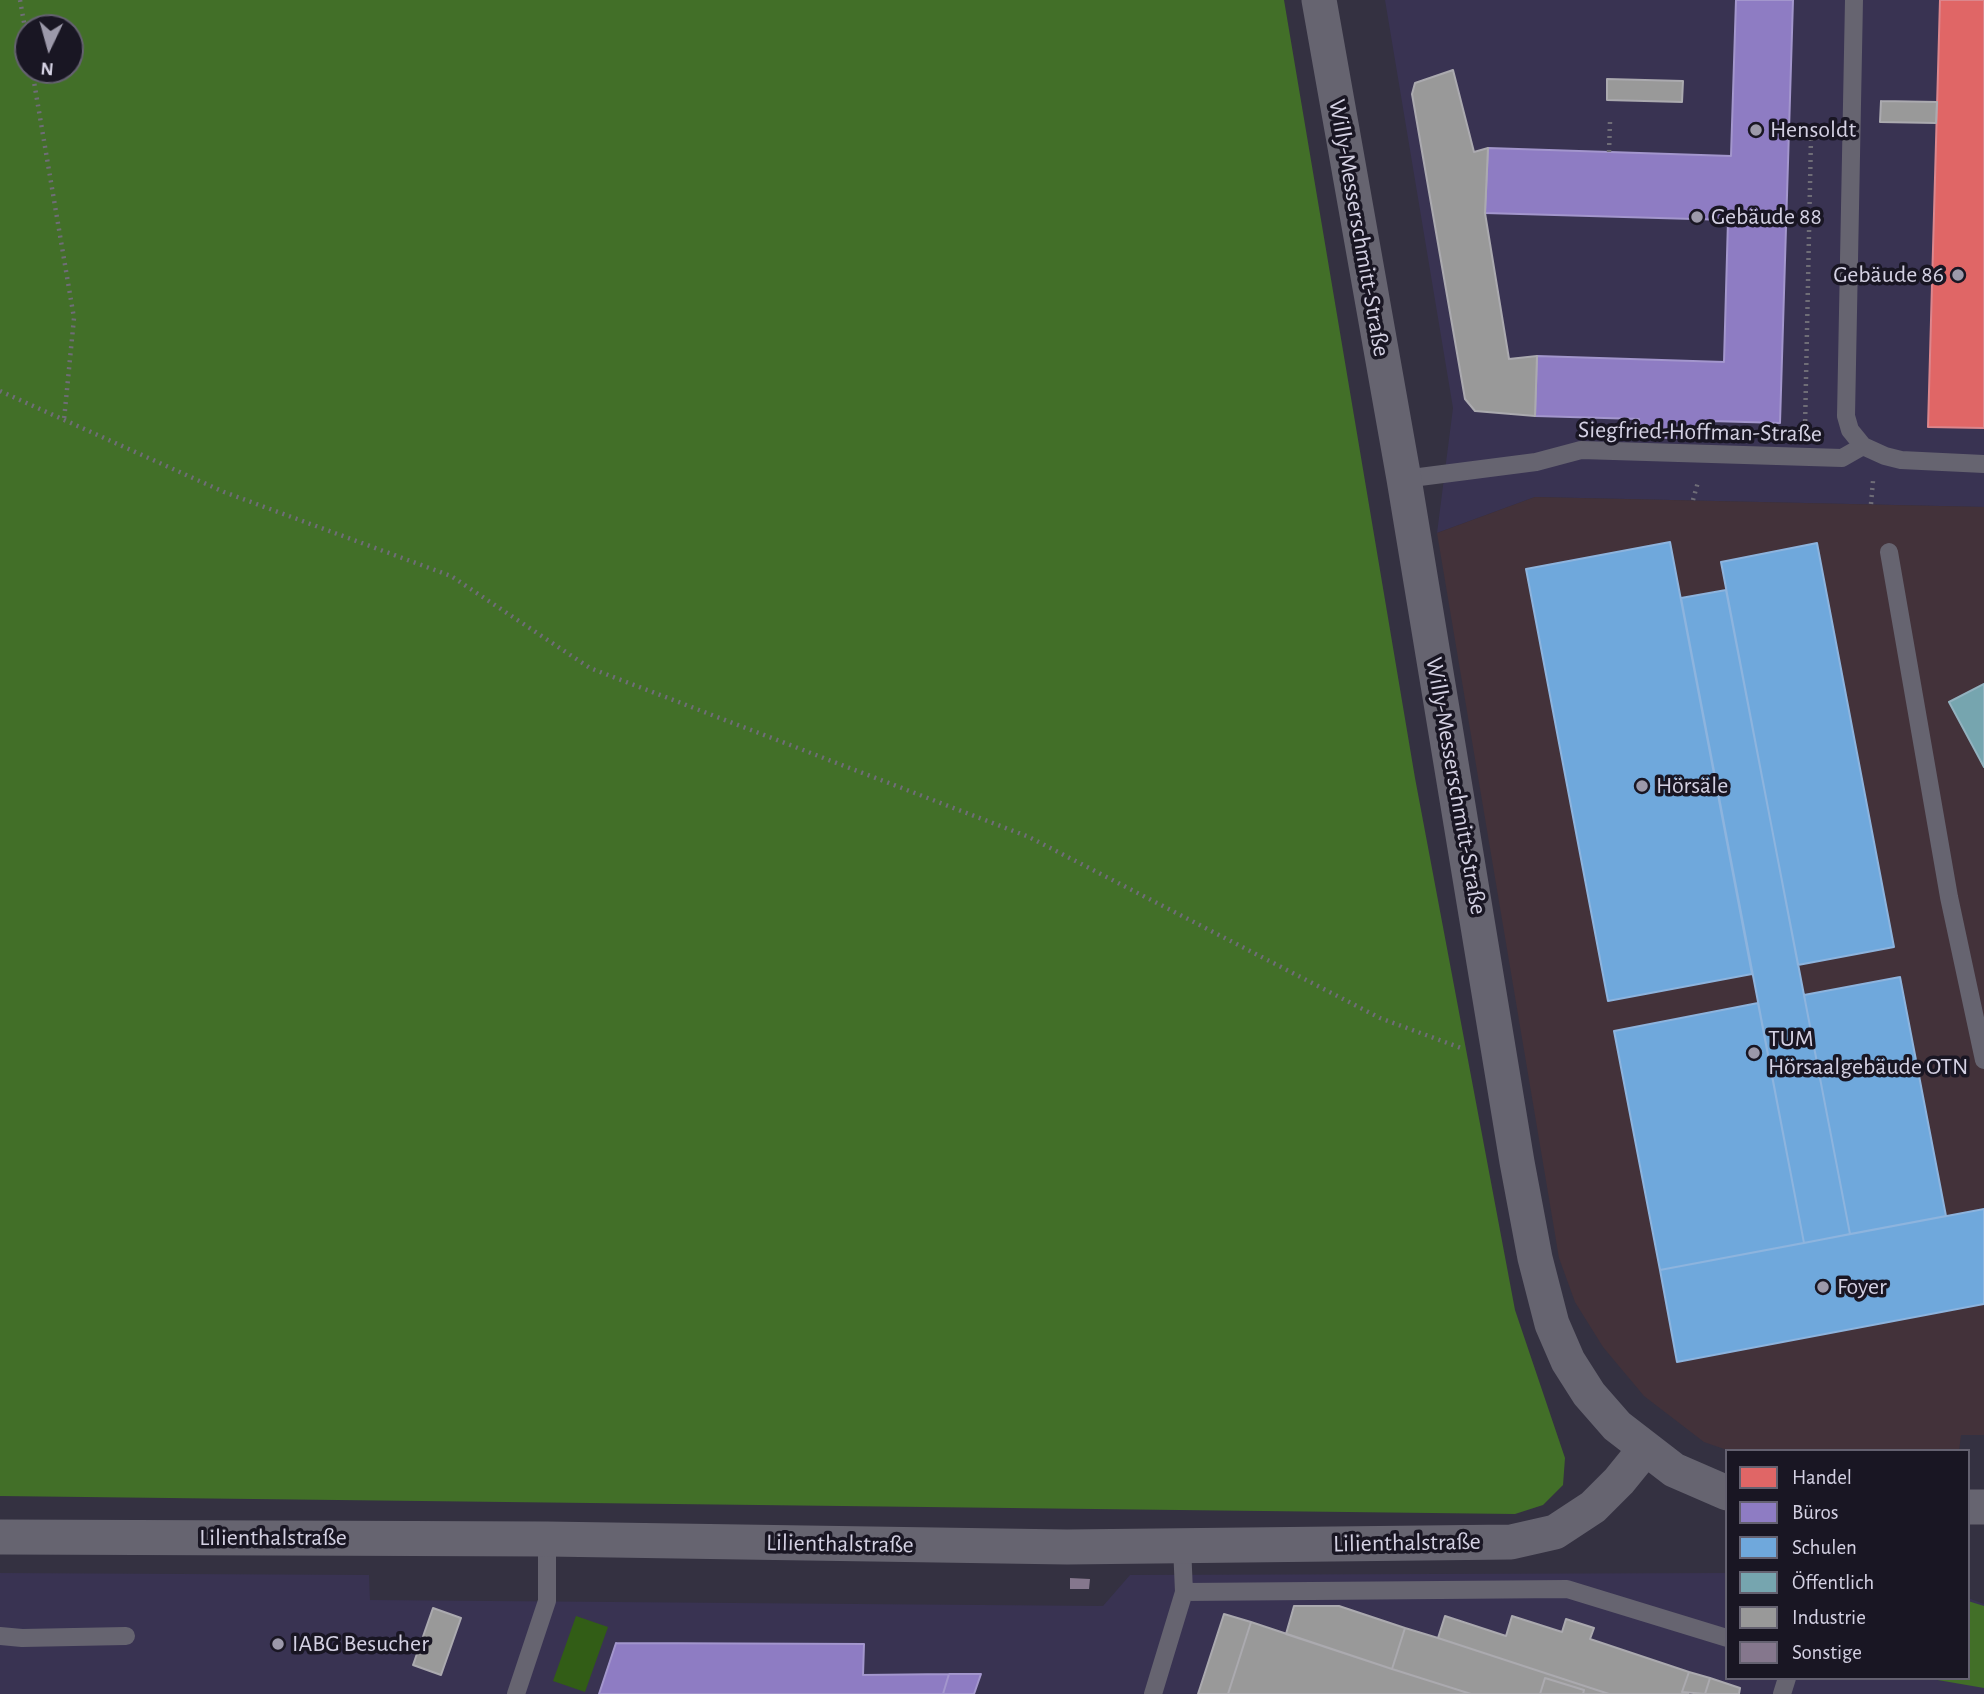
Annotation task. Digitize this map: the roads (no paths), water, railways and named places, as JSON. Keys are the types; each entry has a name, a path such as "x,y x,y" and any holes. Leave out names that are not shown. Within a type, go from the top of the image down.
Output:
{"street":[{"name":"Willy-Messerschmitt-Straße","path":"1319,0 1404,479 1532,1244 1552,1324 1569,1361 1589,1394 1617,1426 1674,1469 1725,1492"},
{"name":"Lilienthalstraße","path":"0,1536 548,1539 1067,1547 1511,1542 1555,1532 1593,1507 1645,1449"}],"lane":[{"path":"1854,0 1846,416 1850,430 1863,446 1874,452 1901,460 1984,464"},
{"name":"Siegfried-Hoffman-Straße","path":"1404,479 1536,462 1581,450 1842,458 1863,446"},
{"path":"1889,552 1948,897 1984,1060"},
{"path":"516,1694 547,1601 548,1539"},
{"path":"1153,1694 1184,1592 1182,1546"},
{"path":"1184,1592 1567,1589 1725,1637"},
{"path":"0,1636 126,1636"}],"place":[{"name":"Hensoldt","path":"1756,130"},
{"name":"Gebäude 88","path":"1697,217"},
{"name":"Gebäude 86","path":"1958,275"},
{"name":"Hörsäle","path":"1642,786"},
{"name":"TUM Hörsaalgebäude OTN","path":"1754,1053"},
{"name":"Foyer","path":"1823,1287"},
{"name":"IABG Besucher","path":"278,1644"}]}
